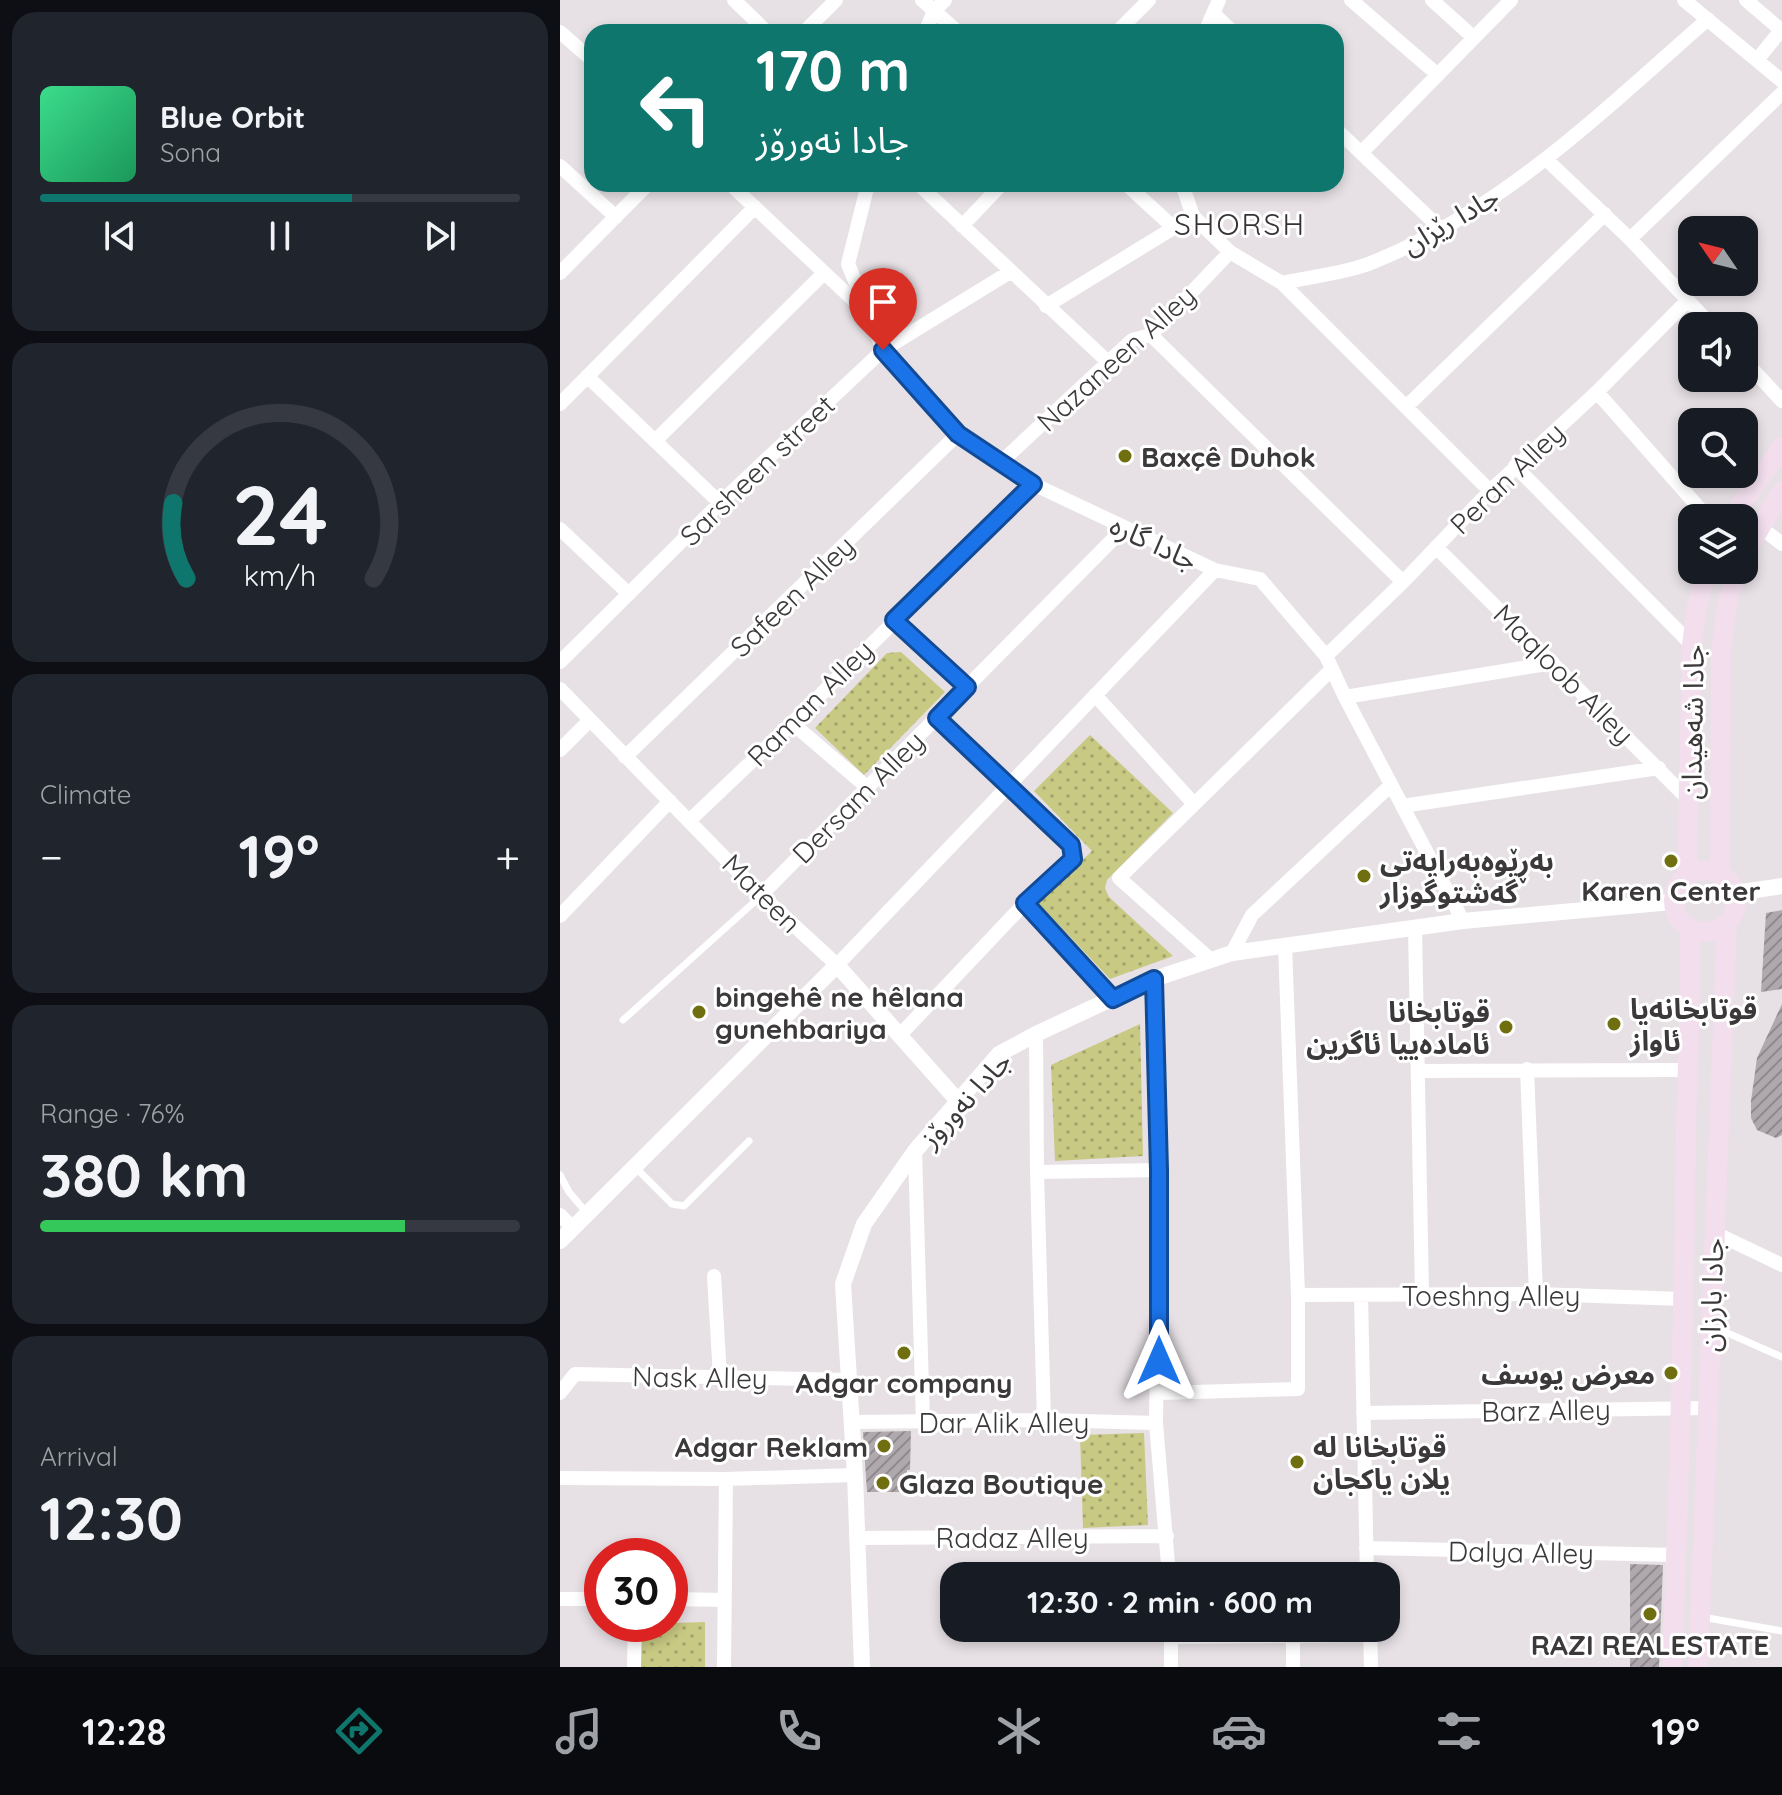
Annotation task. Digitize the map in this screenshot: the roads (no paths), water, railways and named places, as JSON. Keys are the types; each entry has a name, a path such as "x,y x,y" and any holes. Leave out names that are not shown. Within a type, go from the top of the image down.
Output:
{"main road":[{"path":"1741,504 1782,447"},
{"path":"1759,526 1782,491"},
{"name":"جادا شەهیدان","path":"1687,875 1692,645 1703,584"},
{"name":"جادا شەهیدان","path":"1720,873 1721,651 1728,599 1733,584"},
{"path":"1703,869 1720,873 1732,885 1735,909 1727,923 1709,932 1689,928 1677,916 1672,902 1676,889 1687,875 1703,869"},
{"name":"جادا بارزان","path":"1698,1667 1727,923"},
{"name":"جادا بارزان","path":"1672,1667 1684,1299 1691,984 1689,928"}],"street":[{"path":"812,24 836,0"},
{"path":"922,0 940,5 953,24"},
{"path":"1125,24 1149,0"},
{"path":"1352,0 1438,75"},
{"path":"1432,0 1473,37"},
{"path":"1361,153 1511,0"},
{"path":"1684,0 1782,81"},
{"path":"1746,0 1782,30 1757,60"},
{"path":"743,3 760,24"},
{"path":"929,24 940,5"},
{"path":"1216,6 1228,24"},
{"name":"جادا رێزان","path":"1282,283 1375,262 1442,230 1547,160 1708,19"},
{"path":"560,32 584,53"},
{"path":"1630,239 1782,93"},
{"path":"1344,137 1442,230"},
{"path":"1547,160 1605,214 1699,312"},
{"path":"560,166 584,188"},
{"path":"589,192 616,217"},
{"path":"560,273 640,192"},
{"path":"739,192 869,315"},
{"name":"جادا گارە","path":"866,192 848,264 883,350 958,434 1033,484 1215,570 1260,579 1329,662 1463,921"},
{"path":"926,192 1107,361"},
{"path":"962,226 994,192"},
{"path":"1135,192 1174,228"},
{"path":"1185,192 1193,216 1230,252 1282,283 1490,491"},
{"path":"560,404 755,207"},
{"path":"1407,406 1605,214"},
{"path":"1046,306 1193,216"},
{"name":"Nazaneen Alley","path":"1000,463 1107,361 1132,340 1151,335 1230,252"},
{"name":"Sarsheen street","path":"560,662 720,503 883,350 1010,272"},
{"path":"655,441 824,273"},
{"name":"Peran Alley","path":"1211,960 1119,878 1194,804 1490,491 1597,392 1688,300"},
{"path":"1151,335 1403,582"},
{"path":"1758,375 1782,401"},
{"path":"587,376 720,503"},
{"path":"1597,392 1696,504"},
{"name":"Safeen Alley","path":"625,757 958,434"},
{"path":"1515,466 1692,645"},
{"name":"Raman Alley","path":"690,820 1033,484"},
{"path":"1759,526 1782,544"},
{"name":"Dersam Alley","path":"761,895 1124,528"},
{"path":"560,529 629,594"},
{"name":"Maqloob Alley","path":"1436,547 1691,801"},
{"path":"560,1241 837,965 1215,570"},
{"path":"894,620 967,687"},
{"path":"1345,697 1553,663"},
{"name":"Mateen","path":"560,689 761,895 837,965 958,1101"},
{"path":"1095,695 1194,804"},
{"path":"899,1036 1025,903 1073,859 1071,845 937,718"},
{"path":"560,750 590,720"},
{"path":"792,723 868,788"},
{"path":"1402,806 1659,768"},
{"path":"1232,953 1252,915 1391,785"},
{"path":"560,916 670,801"},
{"path":"1735,893 1782,886"},
{"name":"جادا نەورۆز","path":"862,1667 855,1475 843,1284 864,1224 915,1151 999,1054 1154,979 1232,953 1463,921 1672,902"},
{"path":"1025,903 1113,999"},
{"path":"1415,928 1422,1294"},
{"path":"1158,1393 1298,1389 1298,1295 1285,945"},
{"path":"1154,979 1159,1170 1156,1423 1168,1562"},
{"path":"1036,1034 1044,1420"},
{"path":"1527,1069 1536,1294"},
{"path":"1418,1071 1687,1070"},
{"path":"915,1151 923,1422"},
{"path":"1037,1172 1159,1170"},
{"path":"560,1215 573,1228"},
{"path":"1713,1232 1782,1265"},
{"path":"714,1276 720,1377"},
{"name":"Toeshng Alley","path":"1298,1295 1536,1294 1684,1299"},
{"path":"1361,1295 1366,1562"},
{"name":"Nask Alley","path":"560,1393 575,1374 849,1380"},
{"name":"Barz Alley","path":"1363,1413 1706,1408"},
{"name":"Dar Alik Alley","path":"852,1422 1044,1420 1156,1423"},
{"path":"560,1478 726,1479 855,1475"},
{"path":"724,1667 726,1479"},
{"name":"Radaz Alley","path":"858,1538 1167,1536"},
{"name":"Dalya Alley","path":"1366,1548 1676,1555"},
{"path":"560,1599 584,1599"},
{"path":"688,1599 725,1600"},
{"path":"634,1667 635,1642"},
{"path":"1171,1642 1171,1667"},
{"path":"1293,1642 1293,1667"},
{"path":"1370,1642 1371,1667"}],"lane":[{"path":"623,1020 761,895"},
{"path":"635,1167 672,1204 684,1206 749,1141"},
{"path":"560,1175 587,1214"},
{"path":"1711,1325 1782,1357"},
{"path":"1700,1617 1782,1631"}],"place":[{"name":"Baxçê Duhok","path":"1125,456"},
{"name":"Karen Center","path":"1671,861"},
{"name":"بەڕێوەبەرایەتی گەشتوگوزار","path":"1364,876"},
{"name":"bingehê ne hêlana gunehbariya","path":"699,1012"},
{"name":"قوتابخانەیا ئاواز","path":"1614,1024"},
{"name":"قوتابخانا ئامادەییا ئاگرین","path":"1506,1027"},
{"name":"Adgar company","path":"904,1353"},
{"name":"معرض يوسف","path":"1671,1373"},
{"name":"Adgar Reklam","path":"884,1446"},
{"name":"قوتابخانا له يلان ياكجان","path":"1297,1462"},
{"name":"Glaza Boutique","path":"883,1483"},
{"name":"RAZI REALESTATE","path":"1650,1614"}],"district":[{"name":"SHORSH","path":"1240,224"}]}
